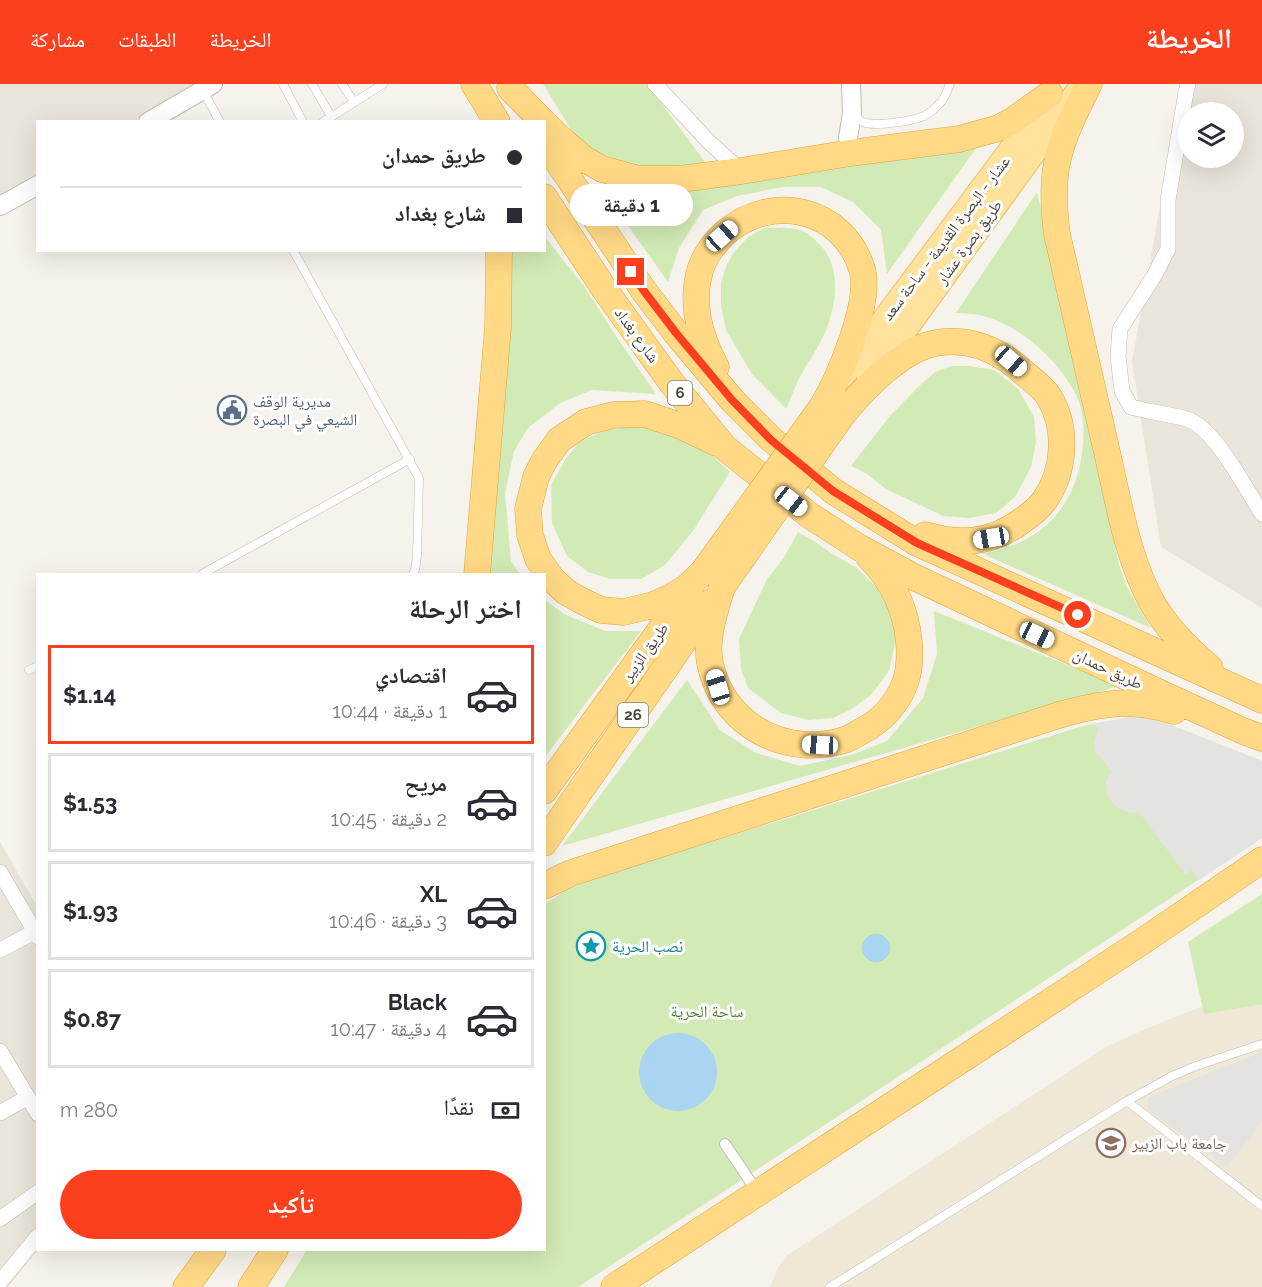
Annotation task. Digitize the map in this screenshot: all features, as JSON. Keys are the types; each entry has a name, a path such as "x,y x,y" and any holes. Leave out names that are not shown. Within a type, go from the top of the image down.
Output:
{"highway":[{"path":"1089,84 1078,106 1057,163 1054,207 1057,234 1123,524 1141,579 1153,605 1196,656 1233,688"},
{"path":"509,86 531,120"},
{"path":"509,86 542,120"},
{"path":"546,124 584,159 602,169 639,179 680,178 942,142 999,128 1012,122 1053,89"},
{"path":"481,101 495,120"},
{"name":"شارع بغداد","path":"546,144 644,291 732,400 771,440 833,491 876,519"},
{"name":"شارع بغداد","path":"546,200 605,290 671,382 724,447 809,515 860,548"},
{"path":"732,400 710,356 700,329 696,301 698,279 712,246 734,226 750,216 766,211 785,210 803,212 821,219 837,230 853,249 862,270 864,291 837,403"},
{"path":"477,573 498,327 500,252"},
{"path":"837,403 914,350 935,343 958,341 977,344 1011,361 1048,396 1056,412 1061,431 1061,452 1059,471 1053,487 1043,502 1010,530 991,538 964,542 941,540 876,519"},
{"name":"26","path":"546,840 712,580 837,403"},
{"path":"724,447 681,426 645,414 613,415 586,422 559,440 536,477 528,509 530,535 538,559 552,579 566,592 601,610 624,612 653,605 686,588 712,580 710,662 718,687 733,711 749,726 772,738 793,744 820,745 844,740 868,728 894,704 906,682 909,659 907,624 901,604 883,572 860,548"},
{"name":"6","path":"876,519 917,543 1262,700"},
{"name":"طريق حمدان","path":"860,548 914,577 1253,734"},
{"name":"طريق الزبير","path":"546,788 712,580"},
{"path":"546,885 571,873 1048,718 1082,709 1126,702 1153,705 1253,734"},
{"path":"614,1287 1143,941 1262,860"},
{"path":"186,1287 212,1251"},
{"path":"251,1287 274,1251"}],"main road":[{"name":"طريق بصرة عشار","path":"837,403 1084,84"},
{"name":"عشار - البصرة القديمة - ساحة سعد","path":"837,403 1053,89"}],"street":[{"path":"655,84 741,171"},
{"path":"850,84 852,113 848,138 850,153"},
{"path":"1188,84 1168,200 1168,249 1154,276 1120,329 1118,356 1122,391 1131,407 1189,420 1205,431 1220,447 1262,514"},
{"path":"151,120 205,86"},
{"path":"0,206 36,185"},
{"path":"0,872 36,935 0,950"},
{"path":"0,1051 36,1111"},
{"path":"0,1113 28,1097"},
{"path":"725,1144 758,1193"},
{"path":"0,1219 36,1193"},
{"path":"3,1279 36,1238"},
{"path":"0,1260 3,1279"}],"lane":[{"path":"283,84 302,120"},
{"path":"312,84 331,116"},
{"path":"342,84 354,102"},
{"path":"365,84 370,92"},
{"path":"326,120 383,84"},
{"path":"852,113 861,121 872,124 917,118 926,115 944,99 950,84"},
{"path":"205,86 219,120"},
{"path":"293,252 419,478 415,573"},
{"path":"204,573 410,459"},
{"path":"29,670 36,667"},
{"path":"830,1287 1127,1101 1188,1069 1262,1044"},
{"path":"1127,1101 1204,1156 1262,1206"}],"shaded area":[{"path":"0,84 199,84 136,120 36,120 36,178 0,199"},
{"path":"1182,84 1262,84 1262,608 1161,547 1132,362 1178,106 1178,168 1244,168 1244,102 1179,102"},
{"path":"1131,717 1166,723 1262,761 1262,838 1199,880 1192,870 1186,875 1139,812 1130,813 1115,806 1107,793 1106,781 1111,771 1095,751 1094,742 1098,729 1091,724"},
{"path":"0,842 36,905 37,1251 8,1287 0,1287"},
{"name":"جامعة باب الزبير","path":"1262,987 1262,1287 770,1287 778,1267 786,1256 1106,1047 1210,1003"},
{"path":"1262,1052 1262,1122 1227,1167 1148,1110 1147,1103 1150,1097"}],"green space":[{"path":"543,84 647,84 708,166 658,171 607,163 578,141"},
{"path":"981,141 887,274 881,230 853,202 821,187 783,187 737,196 703,210 679,248 668,282 626,223 607,191"},
{"path":"1037,192 1056,270 1119,565 1127,587 1151,628 983,554 1019,543 1049,523 1070,494 1081,460 1083,420 1080,405 1070,384 1050,358 1025,336 997,321 980,315 956,313"},
{"path":"764,228 790,228 806,233 825,250 834,273 832,311 824,335 800,377 786,409 752,374 726,330 721,307 721,283 727,264 748,237"},
{"path":"546,238 584,286 656,394 592,390 560,403 528,428 514,451 505,493 511,561 519,573 489,573 510,252 546,252"},
{"path":"952,366 994,370 1018,389 1034,417 1036,443 1031,467 1015,497 996,513 969,518 943,516 886,489 867,474 851,466 889,417 918,387 935,372"},
{"path":"629,427 649,428 703,447 730,472 693,531 665,565 641,579 610,579 588,572 567,556 552,523 551,485 566,458 580,442 605,430"},
{"path":"798,532 857,568 877,588 890,611 896,639 889,671 871,695 850,710 833,718 809,720 781,713 748,688 741,669 739,639 767,579 783,559"},
{"path":"546,601 564,614 605,631 641,631 546,756"},
{"path":"934,611 1119,686 562,846 687,680 720,730 756,753 800,766 851,755 887,741 923,698 937,654"},
{"name":"ساحة الحرية","path":"1131,717 1149,719 1166,723 1262,761 1262,838 578,1287 284,1287 306,1251 546,1251 546,903 565,891 595,878 1083,726"},
{"path":"1262,894 1262,1004 1204,1014 1188,942"}],"water":[{"path":"876,934 886,938 890,948 886,958 876,962 866,958 862,948 866,938"},
{"path":"678,1033 693,1036 706,1044 714,1057 717,1072 714,1087 706,1100 693,1108 678,1111 663,1108 650,1100 642,1087 639,1072 642,1057 650,1044 663,1036"}],"place":[{"name":"مديرية الوقف الشيعي في البصرة","path":"232,410"},
{"name":"نصب الحرية","path":"591,946"},
{"name":"جامعة باب الزبير","path":"1111,1143"}],"route":[{"path":"631,272 676,333 732,400 771,440 833,491 917,543 1078,615"}]}
